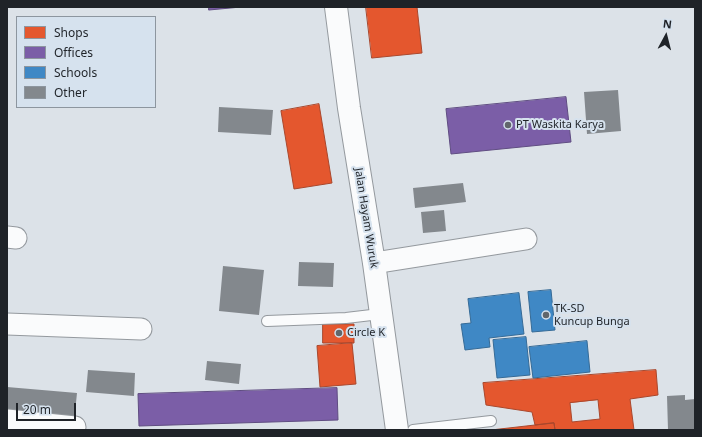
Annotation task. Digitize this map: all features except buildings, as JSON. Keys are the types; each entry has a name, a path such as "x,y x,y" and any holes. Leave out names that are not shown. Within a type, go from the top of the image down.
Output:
{"main road":[{"name":"Jalan Hayam Wuruk","path":"336,7 349,108 374,264 397,430"}],"street":[{"path":"374,264 526,238"},
{"path":"7,324 141,328"},
{"path":"7,420 76,427"}],"lane":[{"path":"267,321 346,318 380,314"},
{"path":"413,430 491,421"}],"place":[{"name":"PT Waskita Karya","path":"508,125"},
{"name":"TK-SD Kuncup Bunga","path":"546,315"},
{"name":"Circle K","path":"339,333"}]}
